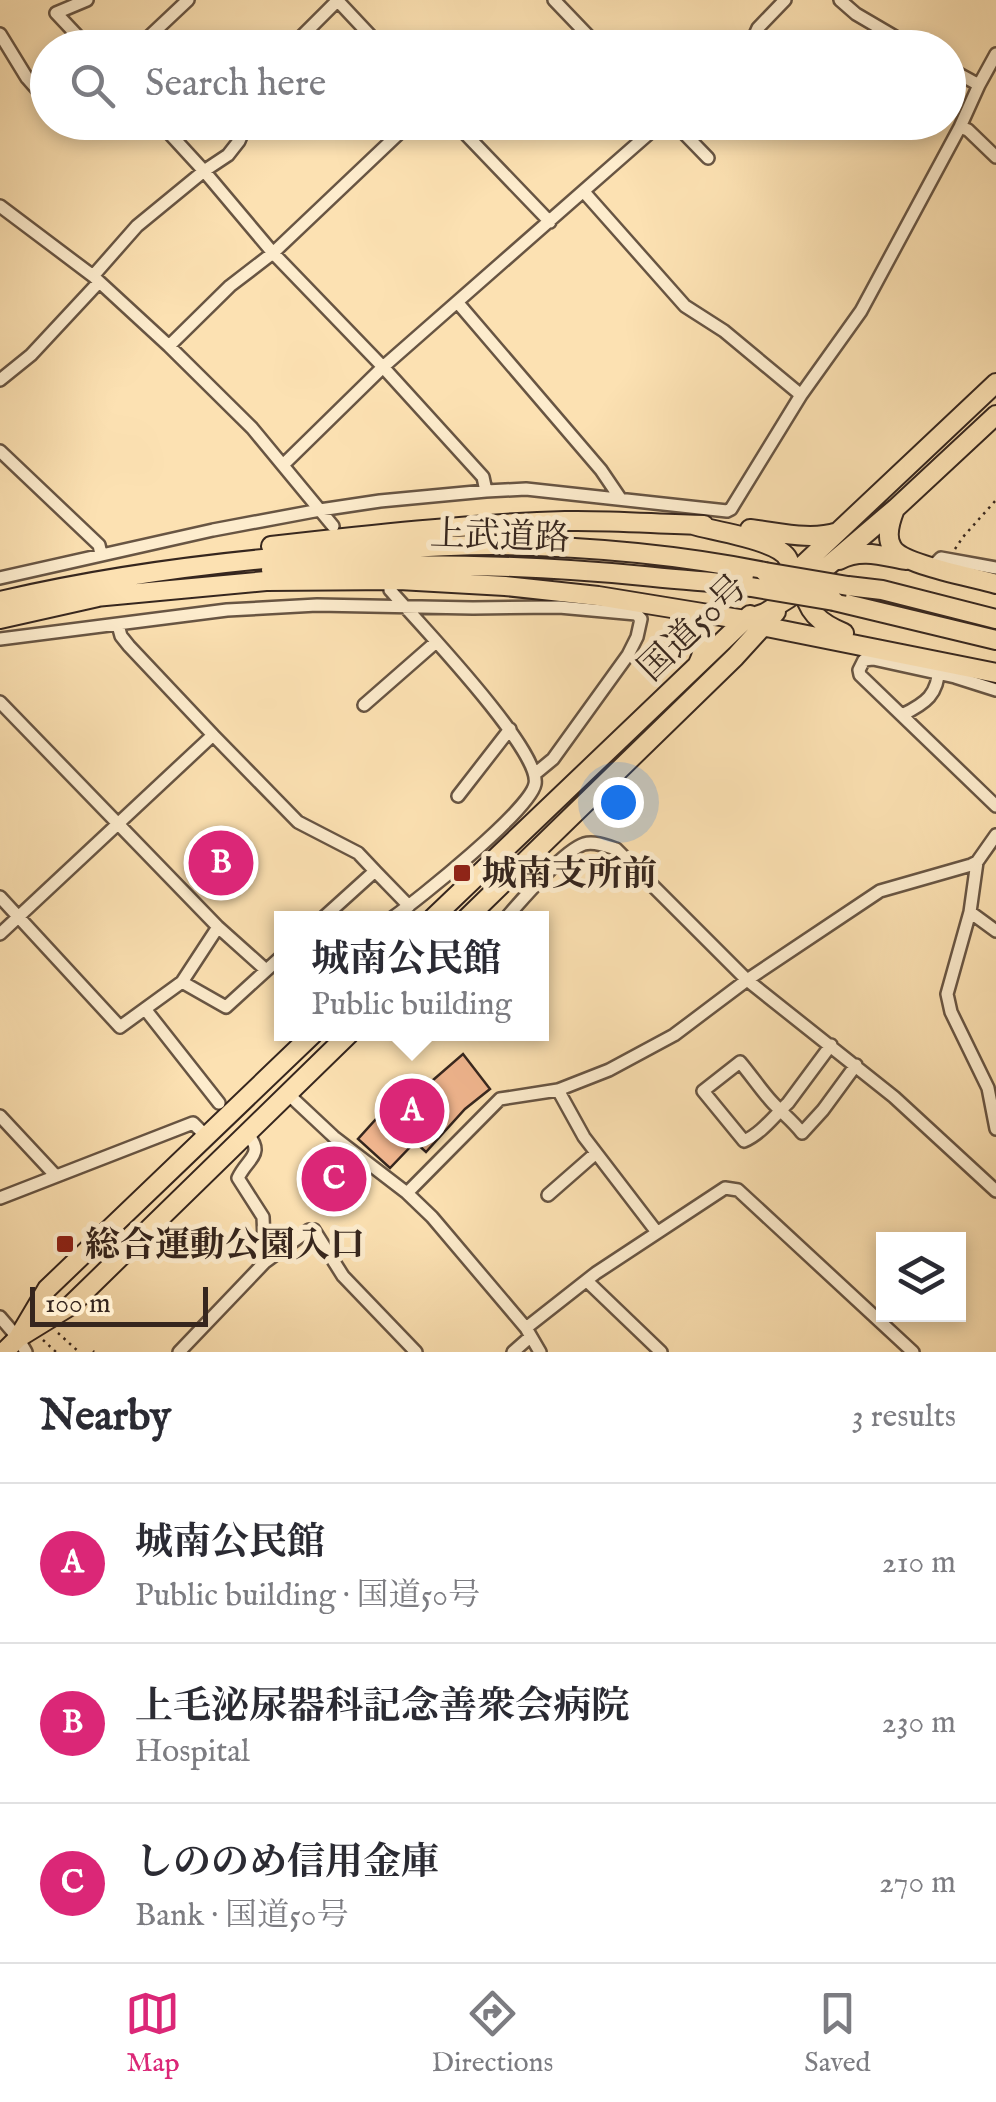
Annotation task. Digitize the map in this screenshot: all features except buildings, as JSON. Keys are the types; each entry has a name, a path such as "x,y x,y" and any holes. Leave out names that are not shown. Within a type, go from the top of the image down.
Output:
{"highway":[{"name":"国道50号","path":"440,911 692,672 753,623 797,581 838,532 996,382"},
{"name":"国道50号","path":"797,581 826,568 996,415"},
{"path":"896,508 890,519 890,540 892,548 907,560"},
{"path":"138,573 239,550 384,534 570,521 723,526 808,536 838,532"},
{"path":"693,525 775,546 787,556 818,620 843,634 880,645 884,651"},
{"name":"上武道路","path":"0,601 138,573 286,556 488,545 624,551 882,590 996,619"},
{"path":"826,568 849,554 870,553 944,563 996,584"},
{"name":"上武道路","path":"0,619 166,582 218,575 341,566 430,565 551,568 750,586 834,601 996,640"},
{"path":"95,598 218,584 361,579 505,586 598,596 753,623 939,667 996,674"},
{"path":"684,611 704,636 703,654 692,672"},
{"name":"国道50号","path":"475,911 736,657 753,623"},
{"path":"22,1345 48,1290 306,1041"},
{"path":"4,1352 22,1345 70,1306 341,1041"}],"street":[{"path":"72,30 56,12 87,0"},
{"path":"308,30 338,0 366,30"},
{"path":"554,0 583,30"},
{"path":"757,30 785,0"},
{"path":"840,0 883,30"},
{"path":"155,30 182,2"},
{"path":"0,34 30,81"},
{"path":"966,112 996,54"},
{"path":"966,78 978,85"},
{"path":"966,129 996,158"},
{"path":"176,140 273,254 483,478 486,491"},
{"path":"0,380 31,355 137,226 233,150 238,140"},
{"path":"169,346 392,140"},
{"path":"471,140 550,222"},
{"path":"283,466 383,367 642,140"},
{"path":"690,140 708,158"},
{"path":"0,578 101,554 380,501 526,489 731,509 800,395 862,311 953,140"},
{"path":"584,192 685,306 724,331 800,395"},
{"path":"0,206 96,279 169,346 252,428 333,526"},
{"path":"458,303 601,470 620,498"},
{"path":"0,451 98,546 101,554"},
{"path":"944,563 996,568"},
{"path":"390,590 510,729 536,774 535,786 526,801 402,911"},
{"path":"0,639 227,610 317,605 583,608 639,617 641,625 628,654 553,759 536,774"},
{"path":"118,626 120,636 129,646 298,822 358,853 409,906"},
{"path":"364,705 436,642"},
{"path":"996,690 939,667 873,659 862,662 859,670 996,806"},
{"path":"902,715 937,688 939,667"},
{"path":"0,702 117,826 266,970"},
{"path":"458,796 510,729"},
{"path":"0,934 213,735"},
{"path":"996,835 977,862 970,912 947,994 950,1012 988,1088 996,1129"},
{"path":"513,911 569,854 584,844 616,849 747,980 894,1097 996,1191"},
{"path":"408,1194 500,1099 558,1090 610,1070 674,1035 747,980 880,891 977,862"},
{"path":"331,911 375,871"},
{"path":"0,897 120,1027 182,982 218,927"},
{"path":"970,912 996,932"},
{"path":"182,982 226,1007 274,963"},
{"path":"146,1010 219,1102"},
{"path":"832,1045 780,1110 754,1137 744,1140 704,1092 740,1062 780,1110 802,1133 856,1065"},
{"path":"558,1090 584,1137 656,1232"},
{"path":"287,1093 432,1217 528,1332 540,1352"},
{"path":"0,1116 56,1176"},
{"path":"0,1198 193,1123 208,1137"},
{"path":"246,1132 256,1143 256,1150 238,1178 262,1217 265,1262"},
{"path":"548,1196 596,1153"},
{"path":"512,1352 528,1332 586,1281 725,1188 738,1190 912,1352"},
{"path":"179,1352 265,1262 308,1230 314,1230 343,1276 416,1352"},
{"path":"586,1281 661,1352"},
{"path":"0,1317 22,1345 40,1346"}],"path":[{"path":"944,563 996,500"},
{"path":"53,1328 79,1352"},
{"path":"40,1346 56,1352"}],"place":[{"name":"上毛泌尿器科記念善衆会病院","path":"221,863"},
{"name":"城南支所前","path":"462,873"},
{"name":"城南公民館","path":"412,1111"},
{"name":"しののめ信用金庫","path":"334,1179"},
{"name":"総合運動公園入口","path":"65,1244"}]}
